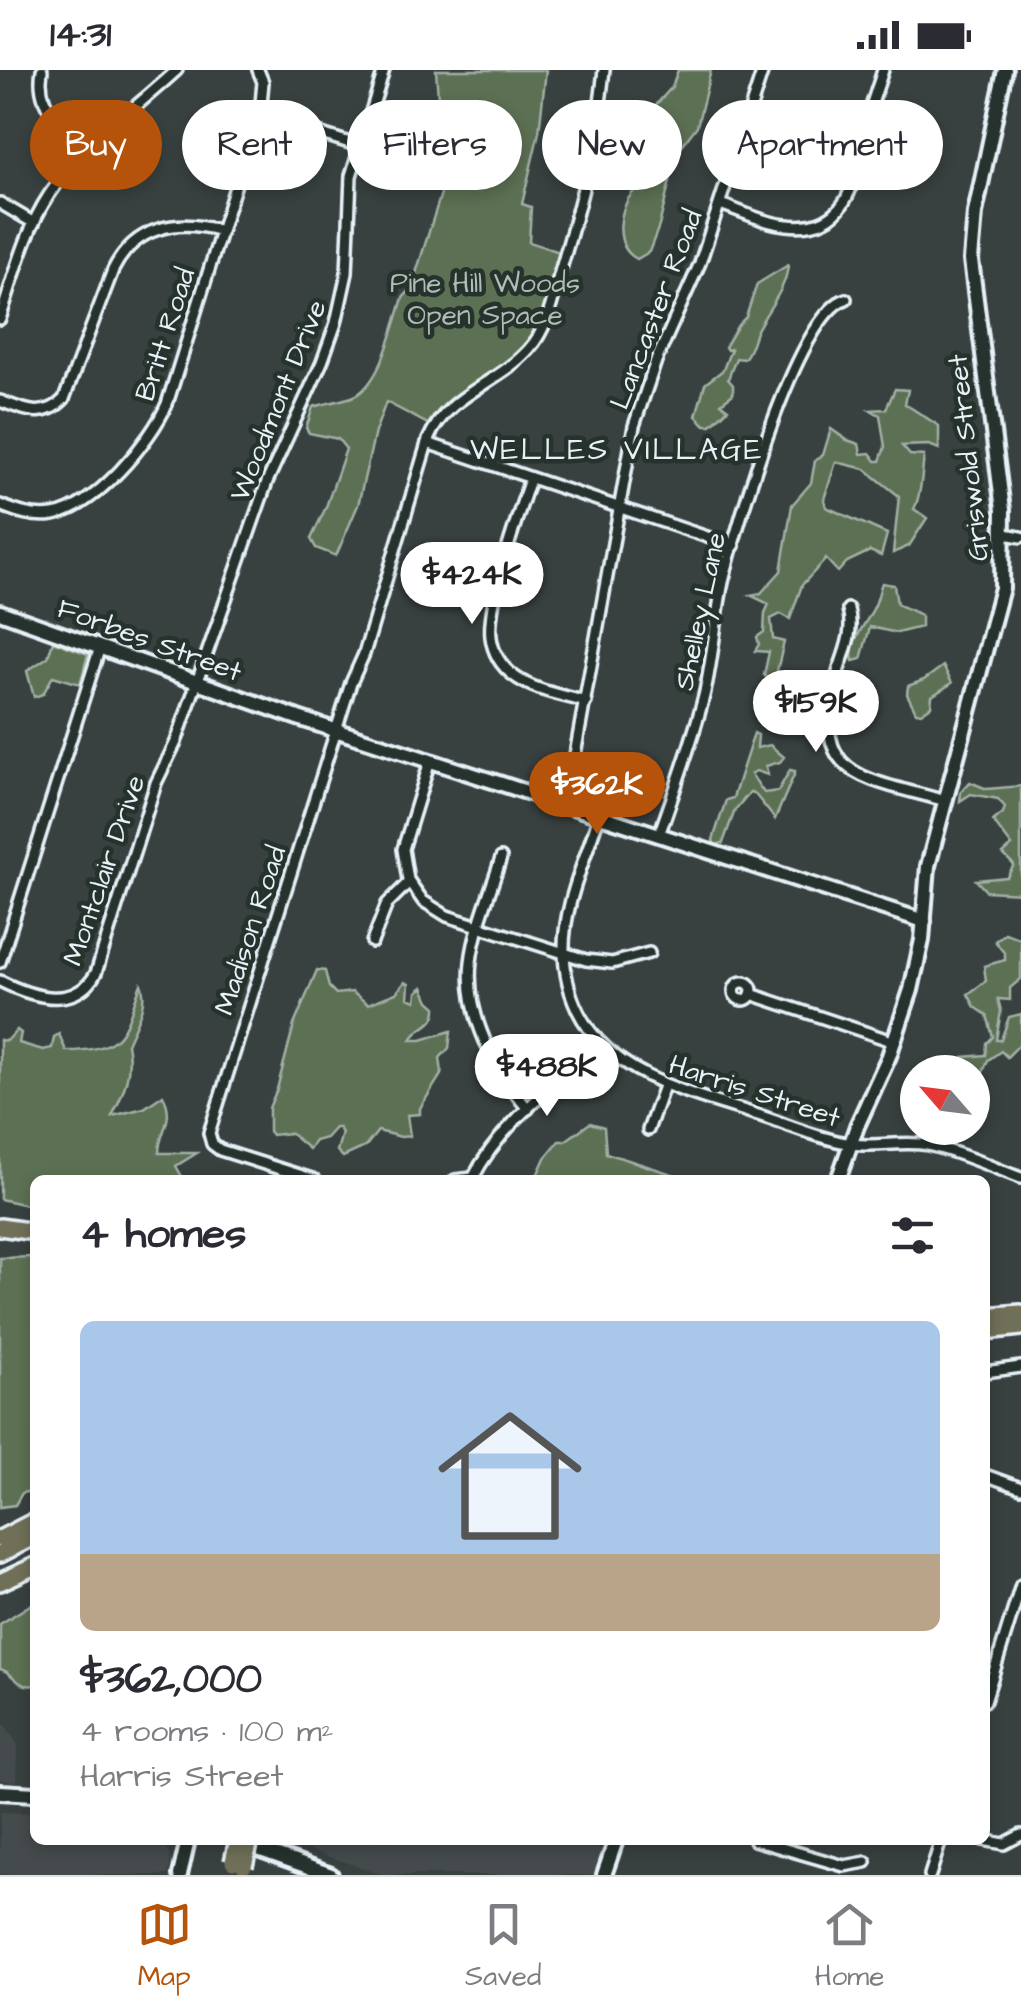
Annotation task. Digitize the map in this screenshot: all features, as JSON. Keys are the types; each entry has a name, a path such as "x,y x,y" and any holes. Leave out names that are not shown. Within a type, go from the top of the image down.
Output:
{"highway":[{"path":"0,1219 30,1223"},
{"path":"0,1227 30,1231"},
{"path":"990,1315 1021,1312"},
{"path":"990,1330 1021,1327"},
{"path":"0,1536 30,1528"},
{"path":"0,1554 30,1529"},
{"path":"0,1582 30,1568"},
{"path":"235,1845 237,1870"},
{"path":"237,1870 248,1845"}],"main road":[{"name":"Griswold Street","path":"840,1175 895,1042 918,961 927,874 997,614 1004,574 1005,534 971,260 976,213 1006,70"},
{"name":"Forbes Street","path":"0,612 282,713 924,921"},
{"path":"0,1792 30,1794"},
{"path":"180,1875 187,1845"},
{"path":"249,1845 331,1875"},
{"path":"604,1875 614,1845"}],"street":[{"path":"42,70 40,88 44,100"},
{"path":"144,100 177,70"},
{"name":"Britt Road","path":"258,70 263,88 261,100"},
{"name":"Woodmont Drive","path":"375,100 384,70"},
{"name":"Madison Road","path":"299,1175 224,1151 212,1144 210,1129 428,443 447,410 522,357 541,332 584,190 604,70"},
{"name":"Lancaster Road","path":"566,805 628,449 644,393 695,278 764,70"},
{"path":"720,204 789,226 816,222 836,210 856,181 865,128 883,70"},
{"path":"0,318 34,223 53,190"},
{"name":"Britt Road","path":"0,506 36,515 70,510 88,498 144,442 167,404 234,190"},
{"name":"Woodmont Drive","path":"196,682 273,465 322,362 336,323 346,273 350,190"},
{"path":"0,203 34,223"},
{"path":"0,401 38,413 54,409 64,399 113,270 138,239 157,228 179,224 221,231"},
{"name":"Shelley Lane","path":"660,835 704,693 719,602 734,546 796,360 827,310 846,299"},
{"path":"428,443 734,546"},
{"path":"530,479 492,617 492,644 500,661 520,680 586,702"},
{"path":"1005,534 1021,537"},
{"path":"848,609 850,634 828,712 828,728 836,751 845,764 864,777 946,802"},
{"path":"0,962 100,648"},
{"name":"Montclair Drive","path":"0,981 56,999 72,996 90,982 156,784 176,742 196,682"},
{"path":"430,761 404,843 409,882 419,897 434,910 564,953 606,963 649,953"},
{"name":"Harris Street","path":"599,816 568,912 564,953 576,1005 602,1044 631,1069 664,1086 850,1143 927,1145 1021,1178"},
{"path":"501,858 470,966 474,1009 494,1059 528,1109"},
{"path":"372,942 386,904 409,882"},
{"path":"752,994 895,1042"},
{"path":"475,1175 493,1146 528,1109 602,1044"},
{"path":"648,1130 664,1086"},
{"path":"990,1371 1021,1367"},
{"path":"990,1477 1021,1488"},
{"path":"990,1685 1021,1585"},
{"path":"990,1841 1004,1844 1021,1835"},
{"path":"771,1845 844,1866 866,1862"},
{"path":"930,1875 940,1845"}],"shaded area":[{"path":"0,1717 18,1745 17,1781 0,1780"},
{"path":"0,1812 30,1813 30,1845 166,1845 171,1857 168,1875 0,1875"},
{"path":"295,1845 589,1845 606,1851 596,1875 383,1875"}],"green space":[{"name":"Pine Hill Woods Open Space","path":"436,70 546,70 539,132 522,204 531,207 529,242 560,252 540,320 518,352 450,399 428,424 386,402 358,505 336,556 316,548 311,539 346,449 338,439 309,433 306,428 313,407 352,397 362,391 379,368 403,298 411,289 442,190 522,190 522,100 438,100"},
{"path":"678,70 711,70 697,126 682,146 682,100 660,100 672,87"},
{"path":"635,190 668,190 649,252 637,259 626,249 621,234 622,217"},
{"path":"788,265 780,291 749,352 744,359 736,358 728,379 733,394 721,403 728,409 711,425 705,425 696,416 705,384 723,370 731,349 725,347 746,317 757,284"},
{"path":"895,389 908,390 905,404 939,426 939,449 929,445 902,446 910,455 924,456 914,509 927,518 909,546 893,553 899,496 865,469 836,462 824,499 826,507 887,534 881,556 870,551 847,562 838,572 826,559 802,585 790,619 781,614 771,619 773,639 784,642 776,675 769,680 764,675 769,652 755,651 757,637 764,632 769,604 750,595 761,593 781,571 792,505 811,483 815,461 823,455 831,429 859,444 861,454 870,453 880,461 885,447 880,415 870,410 886,409"},
{"path":"882,583 894,585 897,604 921,615 921,627 897,633 870,627 861,659 853,661 855,640 874,607"},
{"path":"53,641 88,654 80,684 53,676 43,694 34,697 27,671 48,657"},
{"path":"943,666 952,683 932,696 931,706 916,712 907,694 908,686"},
{"path":"754,733 758,735 757,748 770,745 784,757 766,766 768,775 756,771 751,774 764,793 778,791 790,770 795,771 794,775 775,819 750,792 735,810 723,843 715,845 713,840 726,800 733,798"},
{"path":"970,782 987,789 1021,786 1021,893 986,891 976,880 1007,877 1014,865 1003,854 1012,846 993,821 1005,807 998,799 971,794 960,801 961,792"},
{"path":"1005,933 1021,939 1021,979 1010,988 1010,1000 998,999 1001,1011 996,1040 1001,1040 1009,1017 1021,1014 1021,1043 1007,1057 1001,1051 990,1059 986,1055 987,1043 993,1037 987,1015 975,1007 968,994 986,981 984,966 1005,960 995,941"},
{"path":"317,970 325,971 329,987 336,994 352,992 368,1004 396,993 405,982 409,984 408,998 416,1001 417,992 423,987 436,1007 435,1014 411,1040 451,1031 449,1048 440,1058 442,1073 420,1114 407,1115 410,1136 378,1131 365,1147 343,1157 337,1151 342,1133 339,1128 315,1141 309,1149 290,1133 272,1135 269,1131 269,1108 294,1025"},
{"path":"141,984 142,1006 127,1044 126,1081 112,1116 144,1108 163,1095 168,1112 159,1153 197,1153 176,1166 181,1175 30,1175 30,1206 0,1199 0,1040 7,1041 17,1030 21,1033 19,1043 43,1050 52,1048 54,1037 59,1034 66,1051 86,1050 112,1042 125,1026"},
{"path":"590,1123 604,1127 606,1153 675,1175 537,1175 545,1158 559,1141 565,1141"},
{"path":"30,1257 30,1491 22,1493 15,1505 0,1507 0,1258"},
{"path":"30,1605 30,1686 0,1669 0,1624"}],"district":[{"name":"WELLES VILLAGE","path":"617,449"}]}
